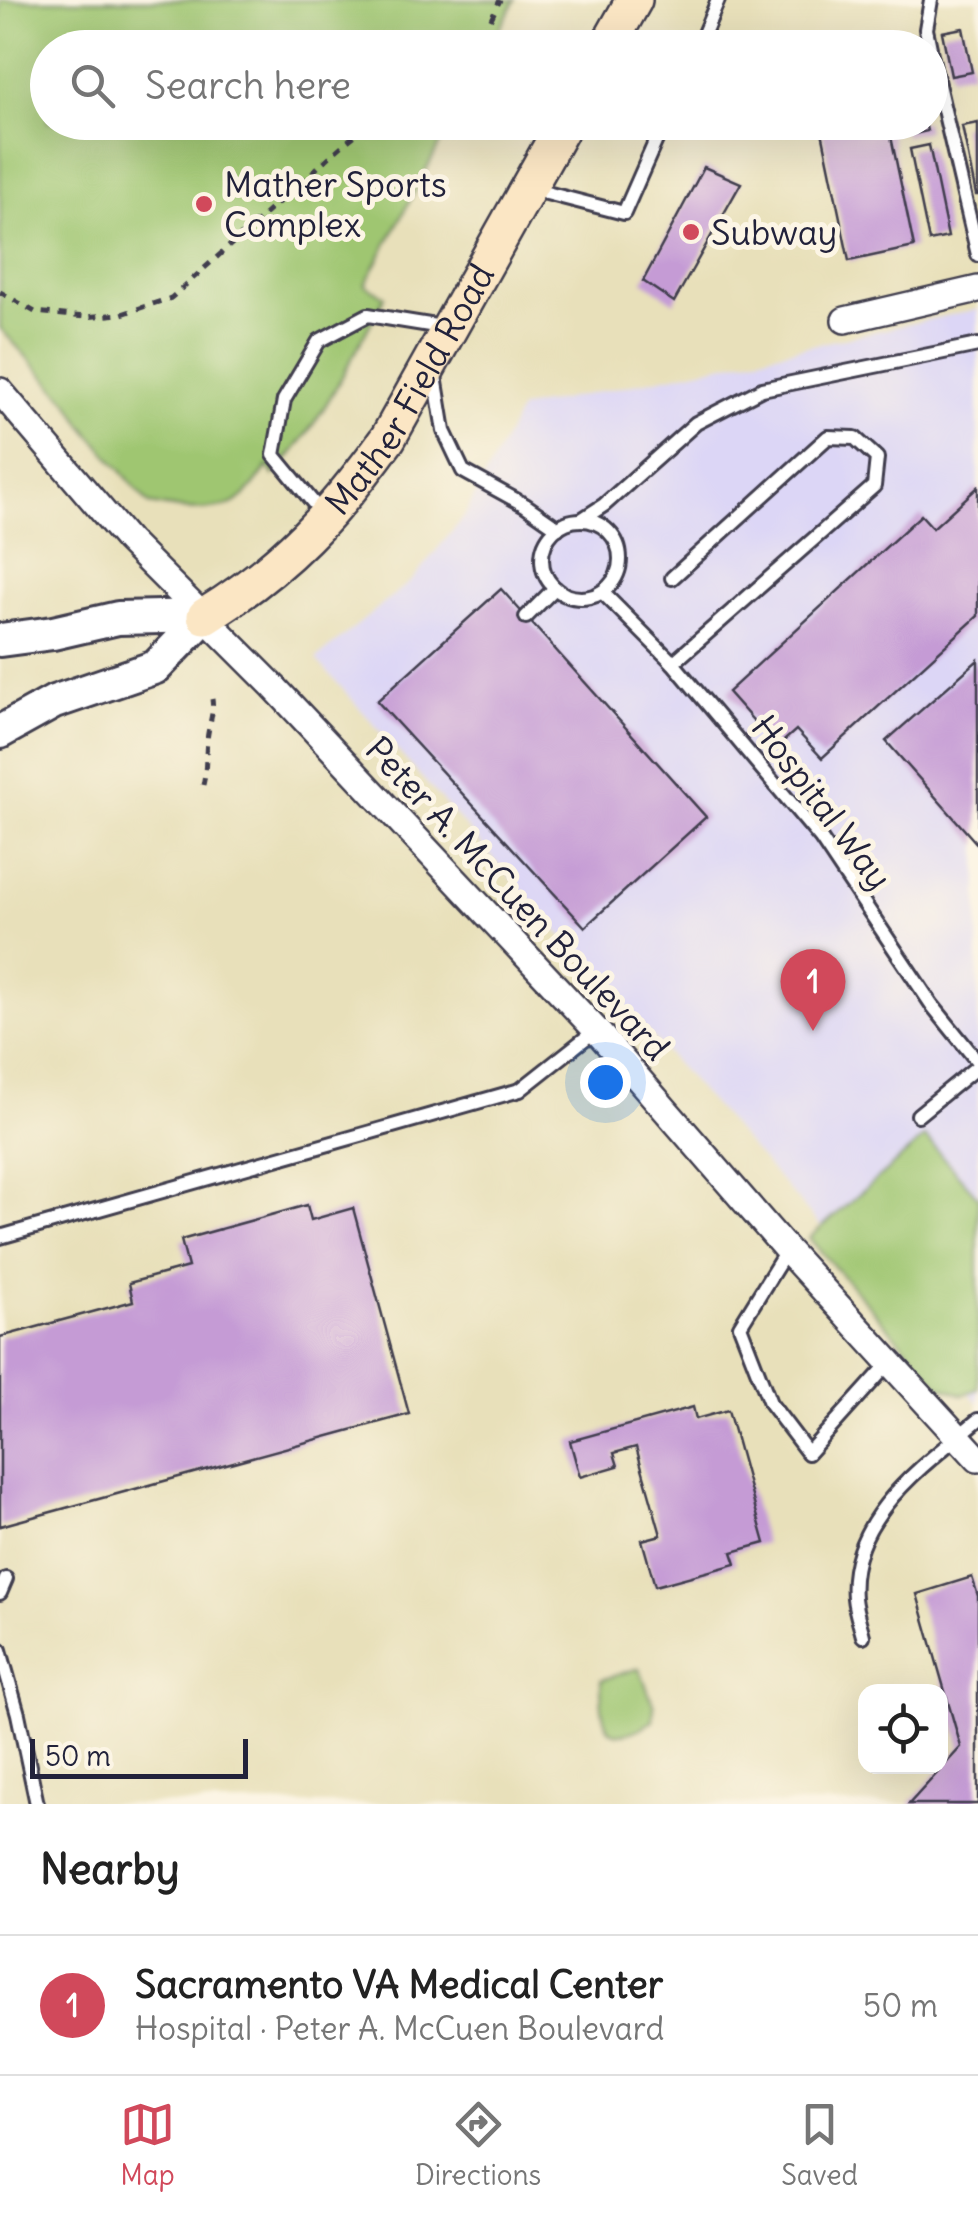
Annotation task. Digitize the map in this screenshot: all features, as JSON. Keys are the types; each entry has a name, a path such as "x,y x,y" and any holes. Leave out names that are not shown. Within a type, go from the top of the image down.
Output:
{"main road":[{"path":"618,30 634,0"},
{"name":"Mather Field Road","path":"205,616 290,555 326,519 388,438 555,140"}],"street":[{"path":"845,320 978,289"},
{"name":"Peter A. McCuen Boulevard","path":"0,391 128,541 205,616 596,1030 890,1362 968,1428 978,1458"},
{"path":"0,640 118,618 205,616"},
{"path":"0,732 54,702 156,667 205,616"}],"lane":[{"path":"706,30 718,0"},
{"path":"926,30 930,0"},
{"path":"948,125 978,254"},
{"path":"528,188 624,213 656,140"},
{"path":"326,519 274,454 284,400 319,342 368,315 450,328"},
{"path":"582,520 600,525 617,545 618,571 602,592 578,598 555,588 543,567 546,542 558,528 582,520 696,423 762,389 978,345"},
{"path":"432,360 444,431 463,471 558,528"},
{"path":"672,578 828,436 855,438 877,458 874,486 674,663"},
{"path":"526,618 555,588"},
{"name":"Hospital Way","path":"602,592 674,663 821,839 924,993 978,1064"},
{"path":"0,1236 520,1090 596,1030"},
{"path":"918,1115 978,1064"},
{"path":"787,1250 740,1326 770,1403 808,1453 890,1362"},
{"path":"863,1636 854,1600 859,1549 882,1506 968,1428"},
{"path":"0,1593 6,1579"},
{"path":"0,1650 37,1804"}],"path":[{"path":"486,30 500,0"},
{"path":"0,292 35,312 84,317 122,314 171,298 348,140"},
{"path":"203,785 208,766 207,737 214,712 212,700"}],"shaded area":[{"path":"978,309 978,1403 316,659 411,581 464,517 520,409"}],"green space":[{"name":"Mather Sports Complex","path":"0,0 515,0 499,30 30,30 30,140 442,140 365,285 385,296 335,389 291,455 273,475 268,466 236,502 205,510 149,504 70,404 0,328"},
{"path":"925,1137 978,1197 978,1389 963,1395 940,1386 809,1238"},
{"path":"639,1668 654,1706 653,1721 637,1730 615,1733 609,1729 602,1709 601,1680"}],"building":[{"path":"963,28 972,72 951,76 948,31"},
{"path":"978,123 978,195 976,195 962,126"},
{"path":"824,140 892,140 914,247 849,261"},
{"path":"929,145 948,237 929,241 910,149"},
{"name":"Subway","path":"704,167 741,183 674,302 643,281"},
{"path":"978,487 978,616 822,758 796,730 777,747 728,692 921,515 933,528"},
{"path":"501,589 706,817 585,927 377,701"},
{"path":"978,660 978,845 886,741"},
{"path":"307,1205 311,1220 353,1208 409,1414 0,1526 0,1337 133,1301 129,1283 188,1267 181,1240"},
{"path":"693,1407 696,1419 728,1410 765,1543 732,1552 736,1564 655,1586 642,1540 661,1535 636,1447 614,1453 618,1466 580,1477 570,1441"},
{"path":"972,1577 978,1596 978,1804 909,1804 936,1774 948,1774 948,1761 961,1747 948,1702 948,1684 943,1684 917,1594"}],"place":[{"name":"Mather Sports Complex","path":"204,204"},
{"name":"Subway","path":"691,232"},
{"name":"Sacramento VA Medical Center","path":"813,1031"}]}
